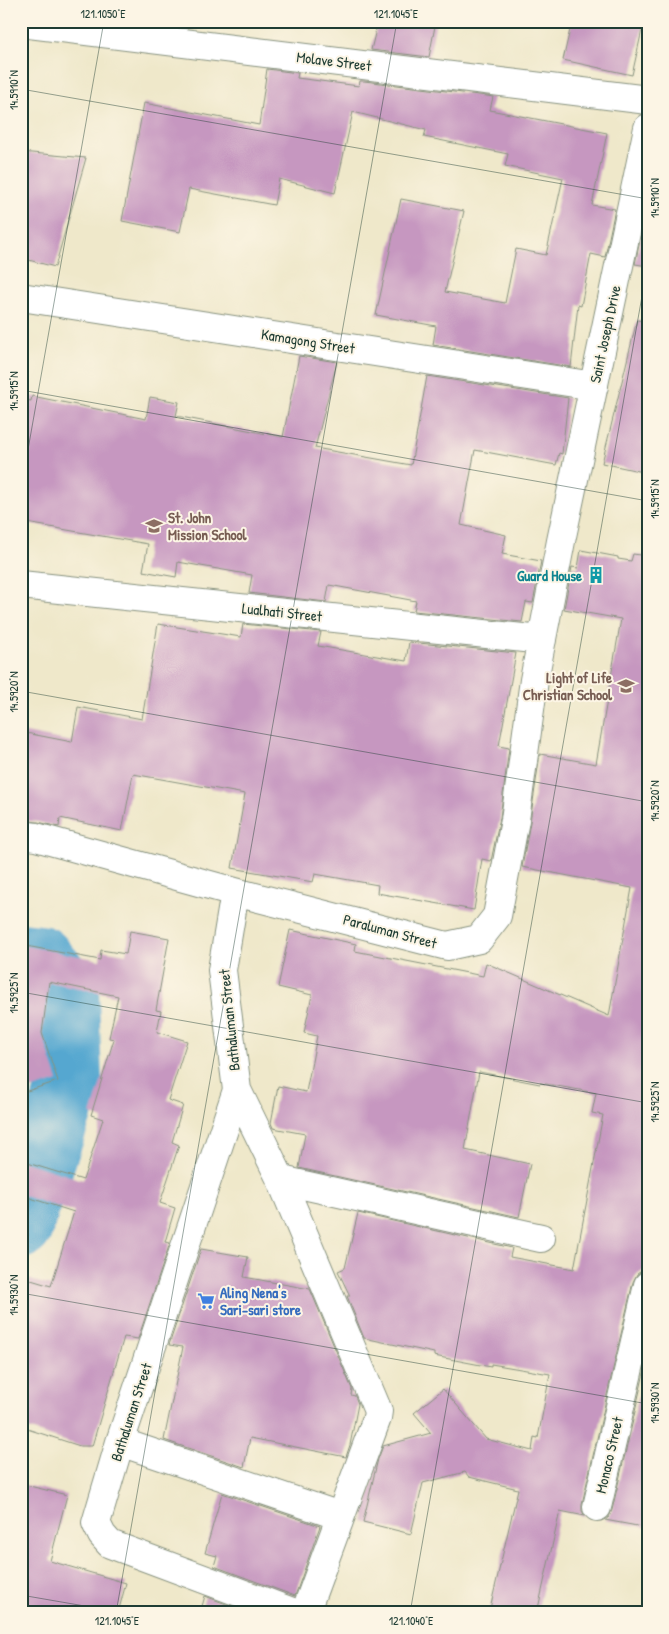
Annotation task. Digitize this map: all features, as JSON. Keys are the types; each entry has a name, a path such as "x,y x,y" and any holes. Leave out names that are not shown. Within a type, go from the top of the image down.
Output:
{"street":[{"name":"Molave Street","path":"21,23 648,100"},
{"name":"Saint Joseph Drive","path":"560,541 648,128"},
{"name":"Kamagong Street","path":"21,297 594,386"},
{"name":"Paraluman Street","path":"21,835 36,837 235,892 447,946 479,939 497,916 515,820 534,680 560,541"},
{"name":"Lualhati Street","path":"21,585 542,640"},
{"name":"Bathaluman Street","path":"235,892 222,970 237,1090 281,1180 378,1410 377,1418 305,1613"},
{"name":"Bathaluman Street","path":"237,1090 120,1442 96,1523 102,1535 110,1544 295,1613"},
{"path":"281,1180 541,1238"},
{"name":"Monaco Street","path":"597,1507 648,1285"},
{"path":"120,1442 340,1516"}],"building":[{"path":"378,21 436,21 429,57 371,50"},
{"path":"572,21 644,21 632,75 563,60"},
{"path":"267,69 298,73 297,78 359,86 360,81 364,81 493,97 490,110 607,133 592,205 615,209 605,257 591,254 581,306 578,305 571,367 433,345 436,326 376,315 401,199 464,211 445,292 505,303 516,249 546,255 563,178 505,166 508,154 424,137 426,130 353,112 335,193 279,179 274,205 189,189 180,232 122,221 144,103 259,125"},
{"path":"21,152 86,158 55,267 21,258"},
{"path":"645,216 648,216 648,266 635,264"},
{"path":"637,320 648,321 648,473 602,463"},
{"path":"299,356 337,362 315,448 411,465 427,376 568,398 562,454 559,453 556,465 475,450 461,525 506,535 502,554 541,561 533,603 526,602 522,622 414,611 416,601 329,585 326,602 249,593 252,575 178,562 176,577 143,571 148,544 21,522 21,399 31,401 32,396 146,419 150,397 179,402 176,416 283,437"},
{"path":"581,550 631,561 633,554 648,556 648,1270 643,1270 637,1274 633,1282 582,1504 582,1511 585,1516 560,1511 537,1613 489,1613 518,1489 469,1477 465,1472 423,1483 411,1534 363,1522 378,1459 383,1446 431,1433 414,1413 443,1389 486,1439 532,1451 534,1437 538,1438 550,1374 491,1364 491,1367 434,1356 434,1353 364,1338 347,1296 350,1296 338,1271 345,1268 358,1213 512,1248 510,1257 574,1269 603,1115 592,1113 596,1093 479,1072 465,1150 530,1164 519,1217 299,1168 305,1134 273,1128 271,1123 278,1086 306,1092 317,1036 304,1033 312,995 278,987 290,930 356,944 355,951 483,976 486,963 609,1016 632,888 522,867 540,754 596,764 621,619 564,609 572,567 578,568"},
{"path":"158,624 241,637 243,624 321,632 318,646 406,661 409,642 516,653 499,746 509,748 500,818 491,861 482,859 474,910 377,893 378,885 315,874 313,882 232,868 245,794 133,774 122,831 60,818 59,827 21,820 21,796 26,770 21,769 21,732 72,742 78,707 142,719"},
{"path":"130,931 169,938 156,1010 161,1011 157,1032 187,1041 168,1100 183,1105 172,1142 179,1145 160,1203 175,1208 165,1242 170,1243 138,1339 124,1337 92,1446 80,1446 21,1427 21,1277 51,1286 74,1212 21,1195 21,1161 83,1180 103,1119 91,1115 114,1039 109,1038 118,996 49,982 42,1033 58,1081 21,1093 21,945 100,960 101,950 126,954"},
{"path":"201,1249 248,1257 244,1277 310,1289 352,1389 351,1395 355,1396 358,1404 346,1457 250,1438 244,1467 164,1440 183,1347 169,1345"},
{"path":"648,1356 648,1528 605,1520 609,1517 612,1510"},
{"path":"21,1484 67,1495 50,1561 126,1583 118,1613 21,1613"},
{"path":"222,1493 320,1526 295,1596 214,1566 217,1556 205,1553"},
{"path":"205,1596 250,1613 200,1613"}],"waterway":[{"path":"21,955 40,957 67,989 70,1083 21,1227"}],"place":[{"name":"St. John Mission School","path":"154,526"},
{"name":"Guard House","path":"596,575"},
{"name":"Light of Life Christian School","path":"626,686"},
{"name":"Aling Nena's Sari-sari store","path":"206,1301"}]}
